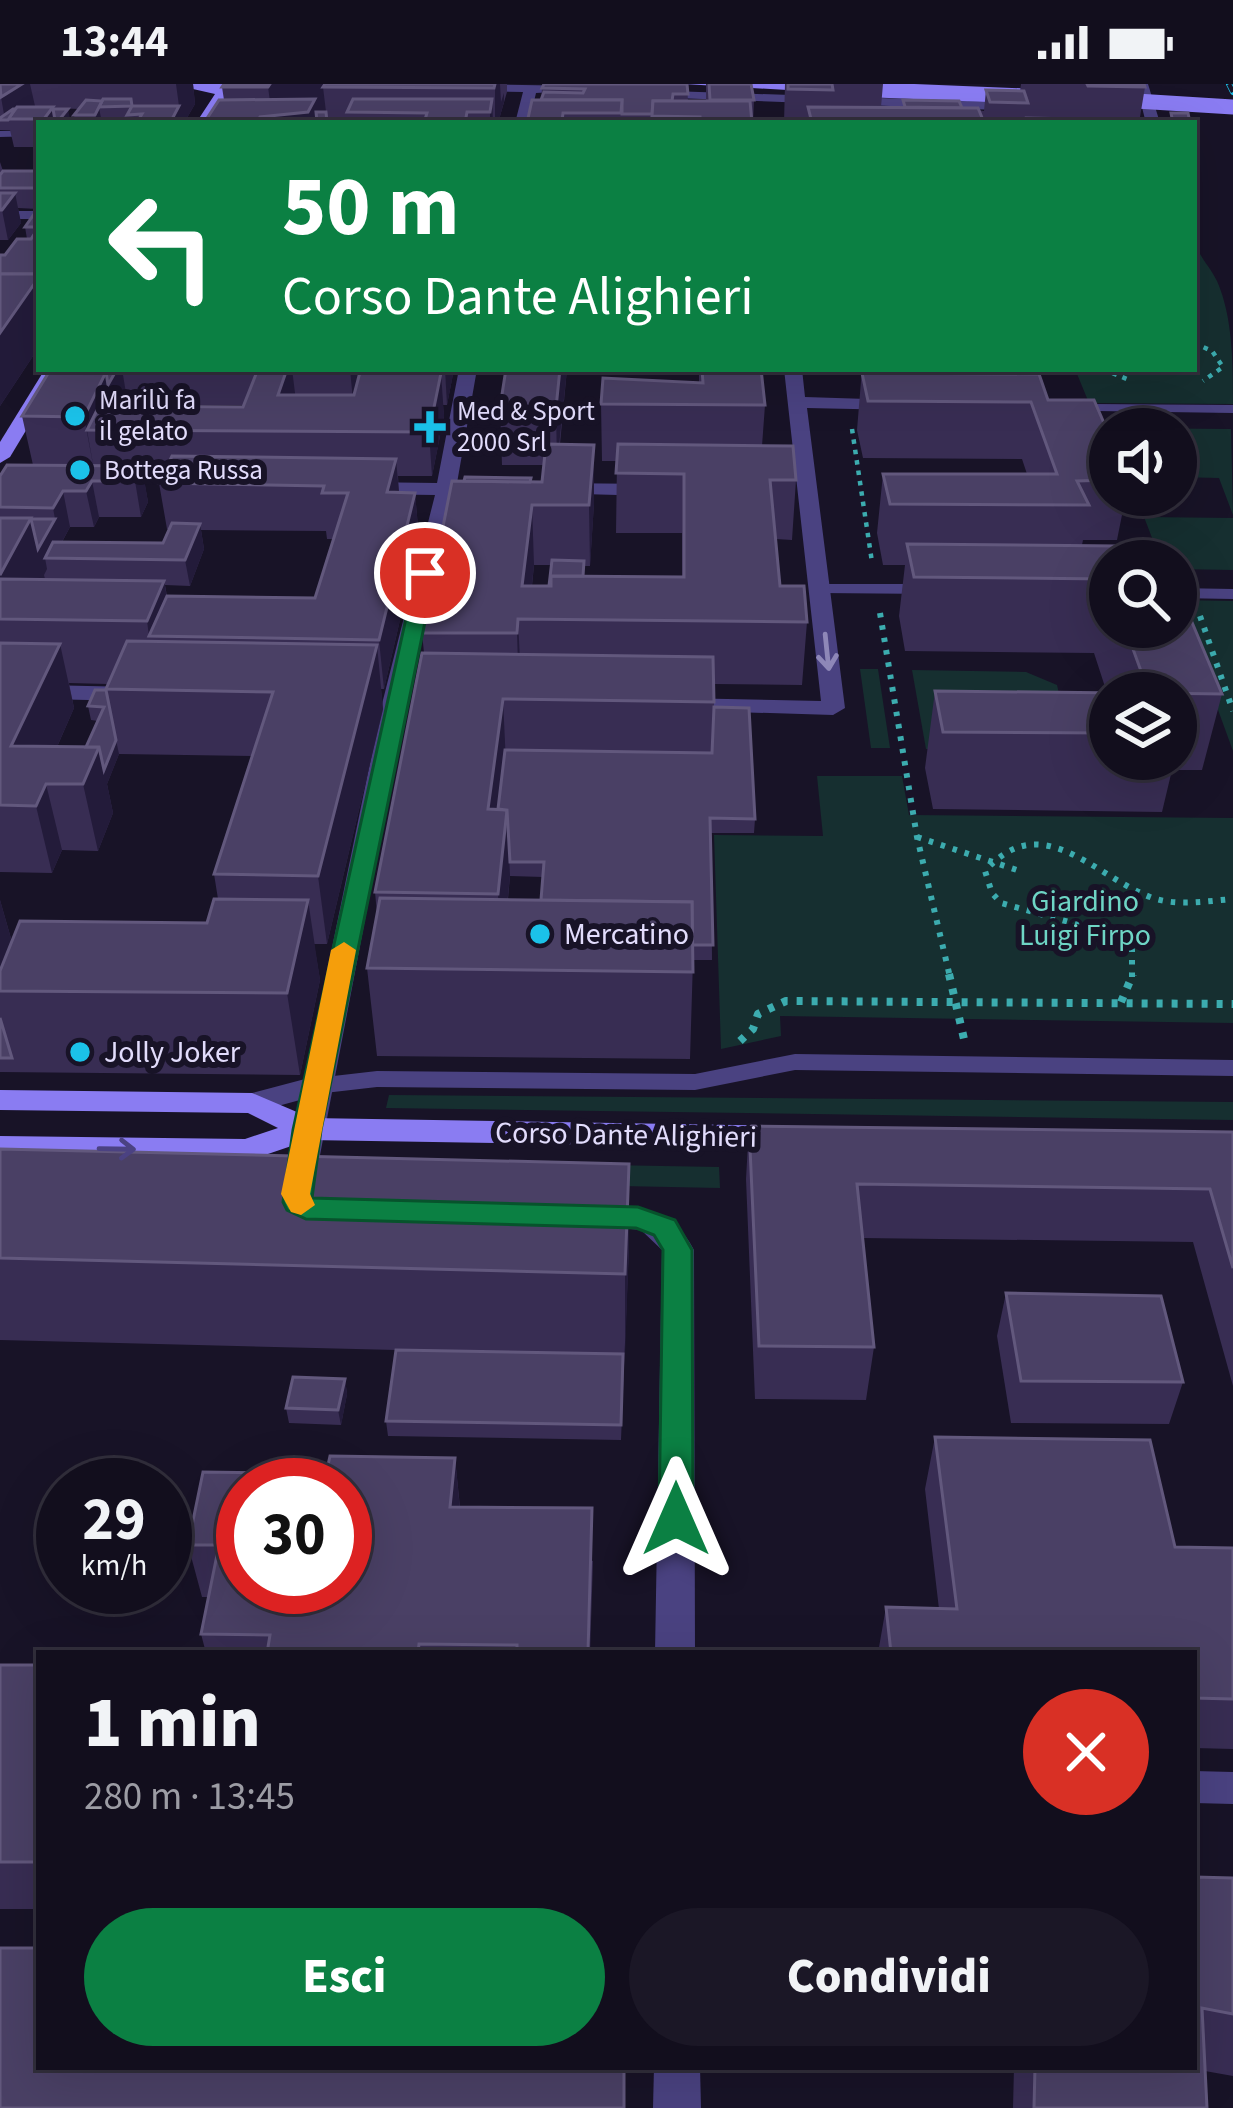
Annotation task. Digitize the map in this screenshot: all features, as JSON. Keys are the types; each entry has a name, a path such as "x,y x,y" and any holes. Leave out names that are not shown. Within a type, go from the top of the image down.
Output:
{"main road":[{"path":"177,84 200,90"},
{"path":"159,88 246,91 285,84"},
{"path":"690,84 1042,93 883,84"},
{"path":"262,89 303,90"},
{"path":"205,120 223,91"},
{"path":"1088,95 1233,104"},
{"path":"0,458 52,372"},
{"name":"Corso Dante Alighieri","path":"0,1100 252,1102 307,1130"},
{"name":"Corso Dante Alighieri","path":"0,1148 248,1150 307,1130 820,1137"}],"street":[{"path":"1095,110 1152,118 1142,84"},
{"path":"450,87 602,91"},
{"path":"523,120 532,88"},
{"path":"246,91 303,90"},
{"path":"626,92 1048,108"},
{"path":"767,98 769,120"},
{"path":"0,215 36,215"},
{"path":"322,1209 306,1208 295,1194 467,372"},
{"path":"649,704 833,707 820,588 797,490 793,372"},
{"path":"797,402 916,406"},
{"path":"1074,407 1096,407"},
{"path":"330,488 491,489"},
{"path":"536,489 673,490"},
{"path":"0,691 163,695"},
{"path":"252,1102 316,1087"},
{"path":"567,1216 638,1218 664,1227 677,1250 675,1650"},
{"path":"677,2070 677,2108"}],"lane":[{"path":"0,134 36,134"},
{"path":"1096,407 1233,409"},
{"path":"820,588 946,590"},
{"path":"1197,594 1233,594"},
{"name":"Corso Dante Alighieri","path":"316,1087 377,1079 695,1082 795,1062 1233,1068"},
{"path":"159,1185 168,1150"},
{"path":"1197,1786 1233,1787"}],"path":[{"path":"1191,384 1219,374 1223,367 1212,351 1197,344"},
{"path":"849,405 917,838 968,1064"},
{"path":"1197,625 1233,711"},
{"path":"917,838 1023,872"},
{"path":"1120,1004 1133,983 1136,964 1126,944 1106,929 1002,905 988,888 985,871 990,861 1014,848 1039,845 1095,862 1153,899 1188,903 1233,899"},
{"path":"695,1082 753,1029 758,1014 771,1005 1233,1004"}],"green space":[{"path":"1197,247 1217,281 1226,310 1233,404 1089,403 1076,372 1197,372"},
{"path":"1197,429 1231,429 1233,515 1219,478 1197,477"},
{"path":"1144,517 1233,518 1233,570 1197,569 1197,540 1153,540"},
{"path":"1197,600 1233,601 1233,751 1195,648"},
{"path":"860,669 878,669 890,748 871,748"},
{"path":"912,670 1026,672 1057,685 1069,737 1046,751 926,749"},
{"name":"Giardino Luigi Firpo","path":"817,776 902,776 909,815 1233,818 1233,1023 780,1016 781,1036 721,1049 714,835 823,836"},
{"path":"389,1095 1233,1102 1233,1120 386,1108"},
{"path":"379,1161 719,1167 720,1188 375,1181"}],"building":[{"path":"0,84 22,84 1,97"},
{"path":"224,84 270,84 222,87"},
{"path":"495,84 494,88 323,87"},
{"path":"544,84 687,84 688,94 673,94 672,101 653,101 652,114 622,114 622,100 541,100 544,92 583,93 585,89 542,88"},
{"path":"709,84 751,84 754,100 710,100"},
{"path":"788,84 832,84 833,90 788,89"},
{"path":"1144,84 1145,87 1088,86"},
{"path":"986,90 1024,91 1028,103 990,102"},
{"path":"103,99 131,99 132,106 99,107"},
{"path":"315,99 308,112 258,120 206,120 219,100"},
{"path":"353,99 492,99 490,112 467,112 466,120 425,120 427,113 347,112"},
{"path":"86,100 102,101 95,115 74,115"},
{"path":"532,100 622,100 621,113 563,113 562,120 528,120"},
{"path":"903,100 959,101 962,108 905,107"},
{"path":"653,101 750,101 752,120 700,120 652,116"},
{"path":"132,106 179,106 172,120 127,115"},
{"path":"17,107 53,107 44,119 8,119"},
{"path":"808,107 978,108 983,120 852,120 811,120"},
{"path":"53,109 68,109 55,120"},
{"path":"1171,113 1188,113 1189,120 1172,120"},
{"path":"3,171 36,171 36,188 0,188"},
{"path":"0,193 15,193 2,210 0,210"},
{"path":"36,232 36,274 0,274 0,255 17,239 31,239"},
{"path":"0,274 36,274 36,281 0,333"},
{"path":"49,372 106,372 84,417 22,416"},
{"path":"257,372 286,372 278,395 354,395 360,372 441,373 429,432 87,430 99,406 243,407"},
{"path":"506,372 560,372 556,408 500,407"},
{"path":"702,372 761,372 765,405 601,404 603,378 703,383"},
{"path":"862,373 1039,374 1048,400 1094,400 1097,408 1089,408 1089,481 1077,481 1089,505 890,504 883,474 1057,474 1031,402 868,401"},
{"path":"546,444 594,445 589,505 532,505 522,586 551,586 551,576 684,577 684,474 616,473 618,444 793,446 796,480 770,480 780,586 804,586 807,622 518,619 517,633 422,633 452,481 542,482"},
{"path":"172,456 396,459 387,492 415,493 379,640 149,636 167,596 315,598 348,493 322,493 324,486 159,483"},
{"path":"7,465 142,466 135,481 92,481 86,491 63,491 53,508 0,507 0,476"},
{"path":"465,477 531,478 530,482 464,481"},
{"path":"0,518 31,518 0,575"},
{"path":"31,519 55,519 38,549"},
{"path":"172,523 200,524 185,560 45,558 53,542 163,543"},
{"path":"907,544 1089,546 1089,579 914,577"},
{"path":"552,560 584,561 583,576 551,576 549,586"},
{"path":"0,579 164,581 147,621 0,619"},
{"path":"1197,634 1222,694 1197,694 1197,672 1141,672 1133,648 1197,648"},
{"path":"127,641 377,645 318,876 214,874 273,692 106,689"},
{"path":"0,643 60,644 11,746 99,747 83,784 46,784 36,806 0,805"},
{"path":"422,653 713,657 714,702 503,699 488,809 507,810 498,894 375,892"},
{"path":"95,690 106,690 116,740 104,770 99,747 86,747 104,707 88,706"},
{"path":"935,691 1089,693 1089,733 943,732"},
{"path":"714,707 749,708 755,819 710,818 713,945 692,945 692,902 541,900 544,862 510,862 507,810 498,809 505,750 712,753"},
{"path":"380,898 692,902 693,972 367,968"},
{"path":"214,899 308,900 287,993 0,991 0,971 20,921 207,923"},
{"path":"0,1018 12,1058 0,1058"},
{"path":"749,1126 1233,1132 1233,1268 1210,1189 857,1184 874,1347 759,1346"},
{"path":"0,1149 629,1164 625,1274 0,1258"},
{"path":"1006,1293 1161,1296 1183,1382 1021,1381"},
{"path":"396,1350 623,1354 621,1425 386,1421"},
{"path":"293,1377 345,1379 338,1410 286,1408"},
{"path":"935,1437 1150,1440 1175,1547 1233,1548 1233,1699 1197,1698 1197,1650 891,1650 886,1607 957,1609"},
{"path":"330,1456 455,1458 450,1507 592,1508 588,1650 419,1644 418,1650 268,1650 270,1635 201,1634 216,1560 216,1614 372,1614 372,1458"},
{"path":"203,1472 216,1472 216,1545 192,1545"},
{"path":"0,1665 36,1665 36,1862 0,1862"},
{"path":"1197,1877 1233,1878 1233,2014 1202,2008 1207,2108 1034,2108 1035,2070 1197,2070"},
{"path":"0,1948 36,1948 36,2070 624,2070 624,2108 0,2108"}],"railway":[{"path":"1229,84 1233,92"}],"slow traffic":[{"path":"301,1205 295,1194 344,950"}],"place":[{"name":"Marilù fa il gelato","path":"75,416"},
{"name":"Med & Sport 2000 Srl","path":"430,427"},
{"name":"Bottega Russa","path":"80,470"},
{"name":"Mercatino","path":"540,934"},
{"name":"Jolly Joker","path":"80,1052"}],"route":[{"path":"425,573 307,1130 297,1202 306,1208 355,1211 638,1218 664,1227 677,1250 676,1519"}]}
